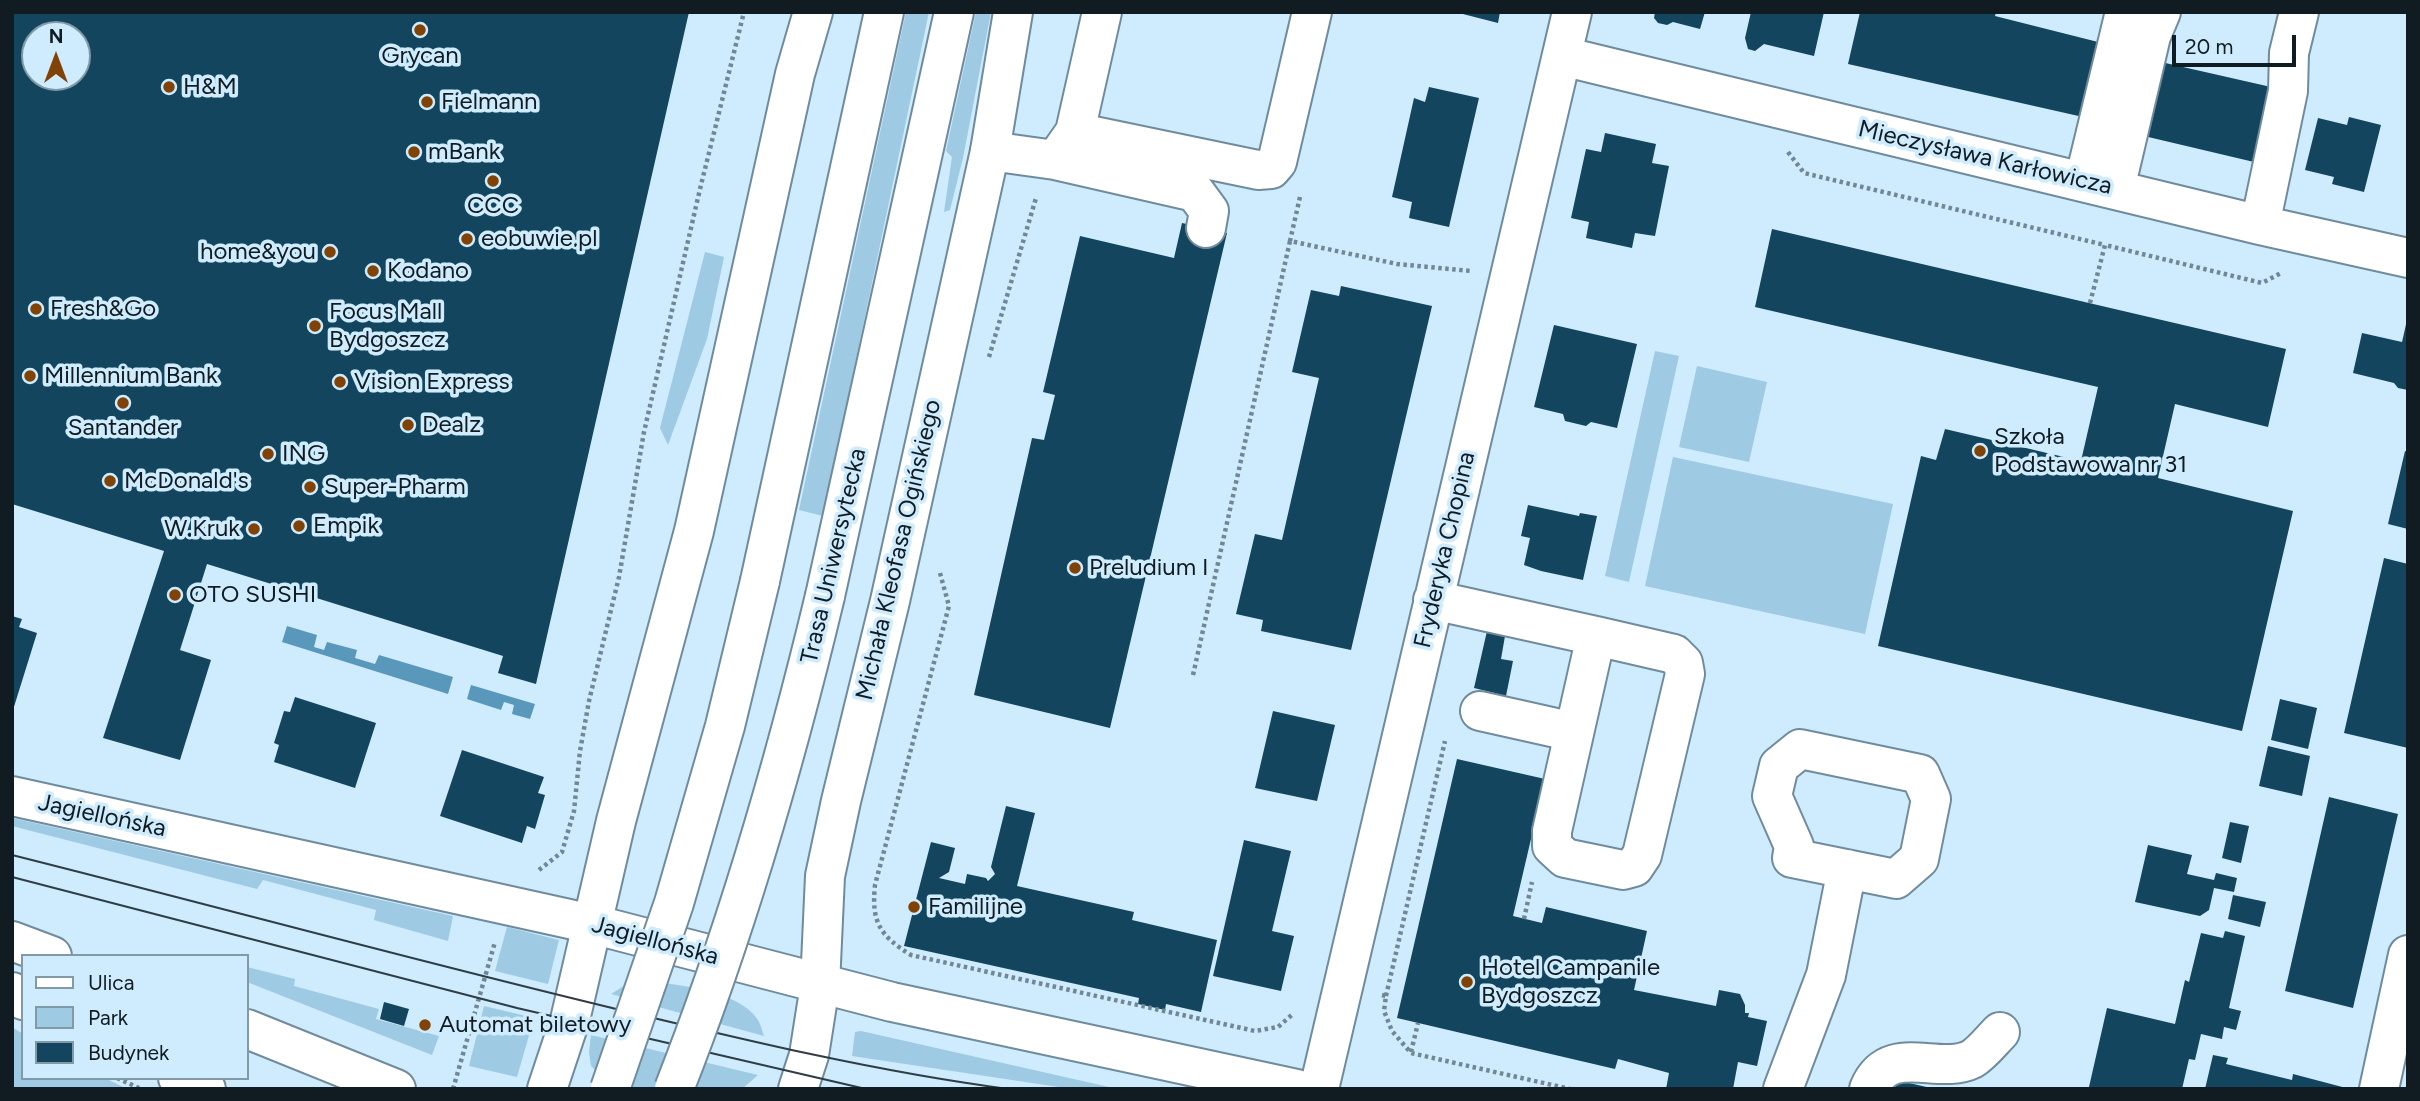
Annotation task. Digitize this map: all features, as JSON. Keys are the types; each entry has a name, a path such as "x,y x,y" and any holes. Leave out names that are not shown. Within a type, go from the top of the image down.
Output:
{"main road":[{"path":"547,1089 569,1020 616,821 694,531 795,74 813,12"},
{"path":"610,1089 674,903 725,726 760,581 884,12"},
{"name":"Trasa Uniwersytecka","path":"674,1089 715,978 802,696 954,12"},
{"name":"Michała Kleofasa Ogińskiego","path":"799,1089 809,1055 820,985 825,876 890,601 989,150 1013,12"},
{"path":"1059,150 1102,12"},
{"path":"989,150 1059,150 1258,170 1271,169 1277,162 1312,12"},
{"name":"Fryderyka Chopina","path":"1319,1089 1572,12"},
{"path":"2099,185 2125,12"},
{"path":"2099,185 2161,12"},
{"path":"2260,225 2288,91 2289,53 2299,12"},
{"name":"Mieczysława Karłowicza","path":"1562,56 2260,225 2408,258"},
{"path":"1059,150 1195,192 1209,211 1206,228"},
{"path":"1433,600 1596,636 1674,654 1683,663 1685,674 1642,855 1634,867 1623,870 1565,858 1552,846 1552,831 1596,636"},
{"path":"1479,711 1574,732"},
{"name":"Jagiellońska","path":"12,796 592,924 820,985 1297,1089"},
{"path":"1783,1089 1826,975 1847,869"},
{"path":"12,941 47,954"},
{"path":"2379,1089 2408,954"},
{"path":"248,1029 396,1089"},
{"path":"1869,1089 1884,1070 1904,1060 1950,1065 1974,1058 2000,1032"},
{"path":"182,1080 206,1089"}],"path":[{"path":"453,1089 475,1004 513,879 538,870 562,852 574,811 580,751 589,701 619,578 645,432 700,189 744,12"},
{"path":"1782,143 1804,173 2262,283 2284,271"},
{"path":"986,368 1059,150"},
{"path":"1193,675 1290,242"},
{"path":"2090,303 2105,245"},
{"path":"939,568 948,606 875,885 873,904 876,921 888,941 911,955 1255,1031 1278,1027 1296,1012"},
{"path":"1344,986 1386,996 1384,1011 1392,1031 1411,1053 1570,1089"},
{"path":"1411,1053 1418,1023"},
{"path":"122,1080 142,1089"}],"green space":[{"path":"906,12 929,12 823,516 799,510"},
{"path":"976,12 991,12 963,158 950,210 944,212 952,157 946,151"},
{"path":"705,252 724,257 707,339 668,445 660,428"},
{"path":"1655,351 1679,356 1629,582 1605,576"},
{"path":"1697,366 1767,382 1749,462 1679,447"},
{"path":"1673,457 1893,504 1865,634 1645,586"},
{"path":"12,818 453,916 448,941 374,920 376,910 263,880 257,889 12,826"},
{"path":"507,927 559,940 548,984 495,971"},
{"path":"248,967 295,979 294,986 379,1009 376,1019 439,1036 432,1055 248,982"},
{"path":"633,980 701,990 735,1001 758,1020 764,1036 611,994"},
{"path":"484,1006 526,1016 527,1024 532,1025 517,1077 469,1066"},
{"path":"12,1027 21,1033 21,1080 109,1080 127,1089 12,1089"},
{"path":"861,1031 1118,1089 1072,1089 852,1056 855,1032"},
{"path":"591,1035 758,1075 742,1089 615,1089 591,1066"}],"shaded area":[{"path":"287,626 317,635 314,647 324,650 327,642 357,650 355,658 375,664 379,655 453,677 448,694 282,642"},
{"path":"471,685 535,704 530,719 512,714 514,705 504,702 501,710 467,699"}],"building":[{"name":"Focus Mall Bydgoszcz","path":"12,12 689,12 536,684 498,673 503,656 207,564 180,650 211,660 180,760 103,738 164,551 12,504"},
{"path":"1455,12 1500,12 1498,23"},
{"path":"1655,12 1705,12 1700,29 1673,22 1667,25 1658,23 1654,18"},
{"path":"1751,12 1824,12 1814,56 1764,44 1755,51 1748,49 1745,38"},
{"path":"1860,12 1996,12 1995,16 2102,43 2083,117 1848,64"},
{"path":"2161,62 2271,87 2254,162 2144,136"},
{"path":"1429,87 1479,98 1449,227 1409,218 1412,202 1392,197 1414,98 1425,102"},
{"path":"2349,117 2381,125 2364,192 2332,184 2334,177 2305,170 2318,118 2347,125"},
{"path":"1605,133 1656,144 1652,163 1669,166 1655,236 1635,233 1632,248 1586,238 1589,222 1571,218 1586,149 1601,152"},
{"name":"Preludium I","path":"1182,223 1227,233 1110,728 974,695 1032,438 1044,440 1055,395 1043,392 1080,236 1174,258"},
{"path":"1772,229 2286,349 2268,427 2175,404 2158,478 2293,511 2242,731 1878,646 1921,456 1936,460 1945,429 2081,461 2098,387 1755,307"},
{"path":"1341,286 1432,306 1351,650 1261,631 1263,620 1236,614 1255,534 1282,540 1319,378 1292,372 1311,290 1339,296"},
{"path":"2407,320 2408,390 2398,388 2394,383 2353,373 2362,333 2402,342"},
{"path":"1554,325 1637,344 1617,428 1591,422 1586,426 1565,421 1563,414 1534,407"},
{"path":"2405,451 2408,452 2408,529 2388,524"},
{"path":"1528,505 1579,516 1580,513 1597,516 1583,580 1524,565 1530,538 1521,536"},
{"path":"2384,558 2408,564 2408,748 2344,733"},
{"path":"12,616 22,619 19,627 37,633 13,710"},
{"path":"1487,631 1505,636 1501,659 1513,661 1506,696 1474,688"},
{"path":"295,697 376,723 355,788 274,762 279,745 274,743 284,711 290,712"},
{"path":"2280,699 2317,708 2308,749 2271,740"},
{"path":"1273,711 1335,725 1317,801 1255,788"},
{"path":"2268,746 2310,756 2302,796 2259,786"},
{"path":"462,750 544,777 538,793 545,795 535,829 527,826 522,843 440,816"},
{"path":"1457,759 1545,779 1513,916 1542,923 1546,907 1647,931 1634,990 1716,1006 1719,990 1740,994 1745,1013 1749,1013 1748,1017 1767,1021 1757,1066 1738,1062 1733,1089 1666,1089 1669,1073 1618,1059 1615,1069 1397,1018"},
{"path":"2329,797 2398,814 2353,1008 2285,991"},
{"path":"1006,806 1035,813 1017,886 1134,912 1132,920 1217,940 1201,1012 1166,1004 1165,1010 1138,1004 1139,998 904,946 931,842 955,848 949,872 939,878 965,884 967,874 986,878 988,881 995,874 991,867"},
{"path":"2230,822 2249,826 2241,863 2222,858"},
{"path":"1244,840 1291,851 1272,931 1294,936 1281,991 1213,976"},
{"path":"2148,845 2192,855 2187,874 2214,880 2216,873 2237,878 2234,892 2214,888 2209,910 2200,916 2135,902"},
{"path":"2233,895 2266,902 2260,927 2228,919"},
{"path":"2225,931 2245,936 2229,1008 2241,1011 2236,1030 2224,1027 2222,1039 2201,1034 2195,1060 2189,1059 2182,1089 2089,1087 2107,1008 2175,1024 2185,980 2189,982 2201,933 2223,938"},
{"path":"384,1002 409,1009 404,1026 380,1019"},
{"path":"2213,1055 2228,1058 2226,1064 2292,1080 2293,1074 2350,1089 2205,1089"},
{"path":"1896,1080 1931,1088 1931,1089 1894,1089"}],"tram line":[{"path":"12,855 707,1031 857,1064 1008,1089"},
{"path":"12,877 517,1008 866,1089"}],"place":[{"name":"Grycan","path":"420,30"},
{"name":"H&M","path":"169,87"},
{"name":"Fielmann","path":"427,102"},
{"name":"mBank","path":"414,152"},
{"name":"CCC","path":"493,181"},
{"name":"eobuwie.pl","path":"467,239"},
{"name":"home&you","path":"330,252"},
{"name":"Kodano","path":"373,271"},
{"name":"Fresh&Go","path":"36,309"},
{"name":"Focus Mall Bydgoszcz","path":"315,326"},
{"name":"Millennium Bank","path":"30,376"},
{"name":"Vision Express","path":"340,382"},
{"name":"Santander","path":"123,403"},
{"name":"Dealz","path":"408,425"},
{"name":"Szkoła Podstawowa nr 31","path":"1980,451"},
{"name":"ING","path":"268,454"},
{"name":"McDonald's","path":"110,481"},
{"name":"Super-Pharm","path":"310,487"},
{"name":"Empik","path":"299,526"},
{"name":"W.Kruk","path":"254,529"},
{"name":"Preludium I","path":"1075,568"},
{"name":"OTO SUSHI","path":"175,595"},
{"name":"Familijne","path":"914,907"},
{"name":"Hotel Campanile Bydgoszcz","path":"1467,982"},
{"name":"Automat biletowy","path":"425,1025"}]}
